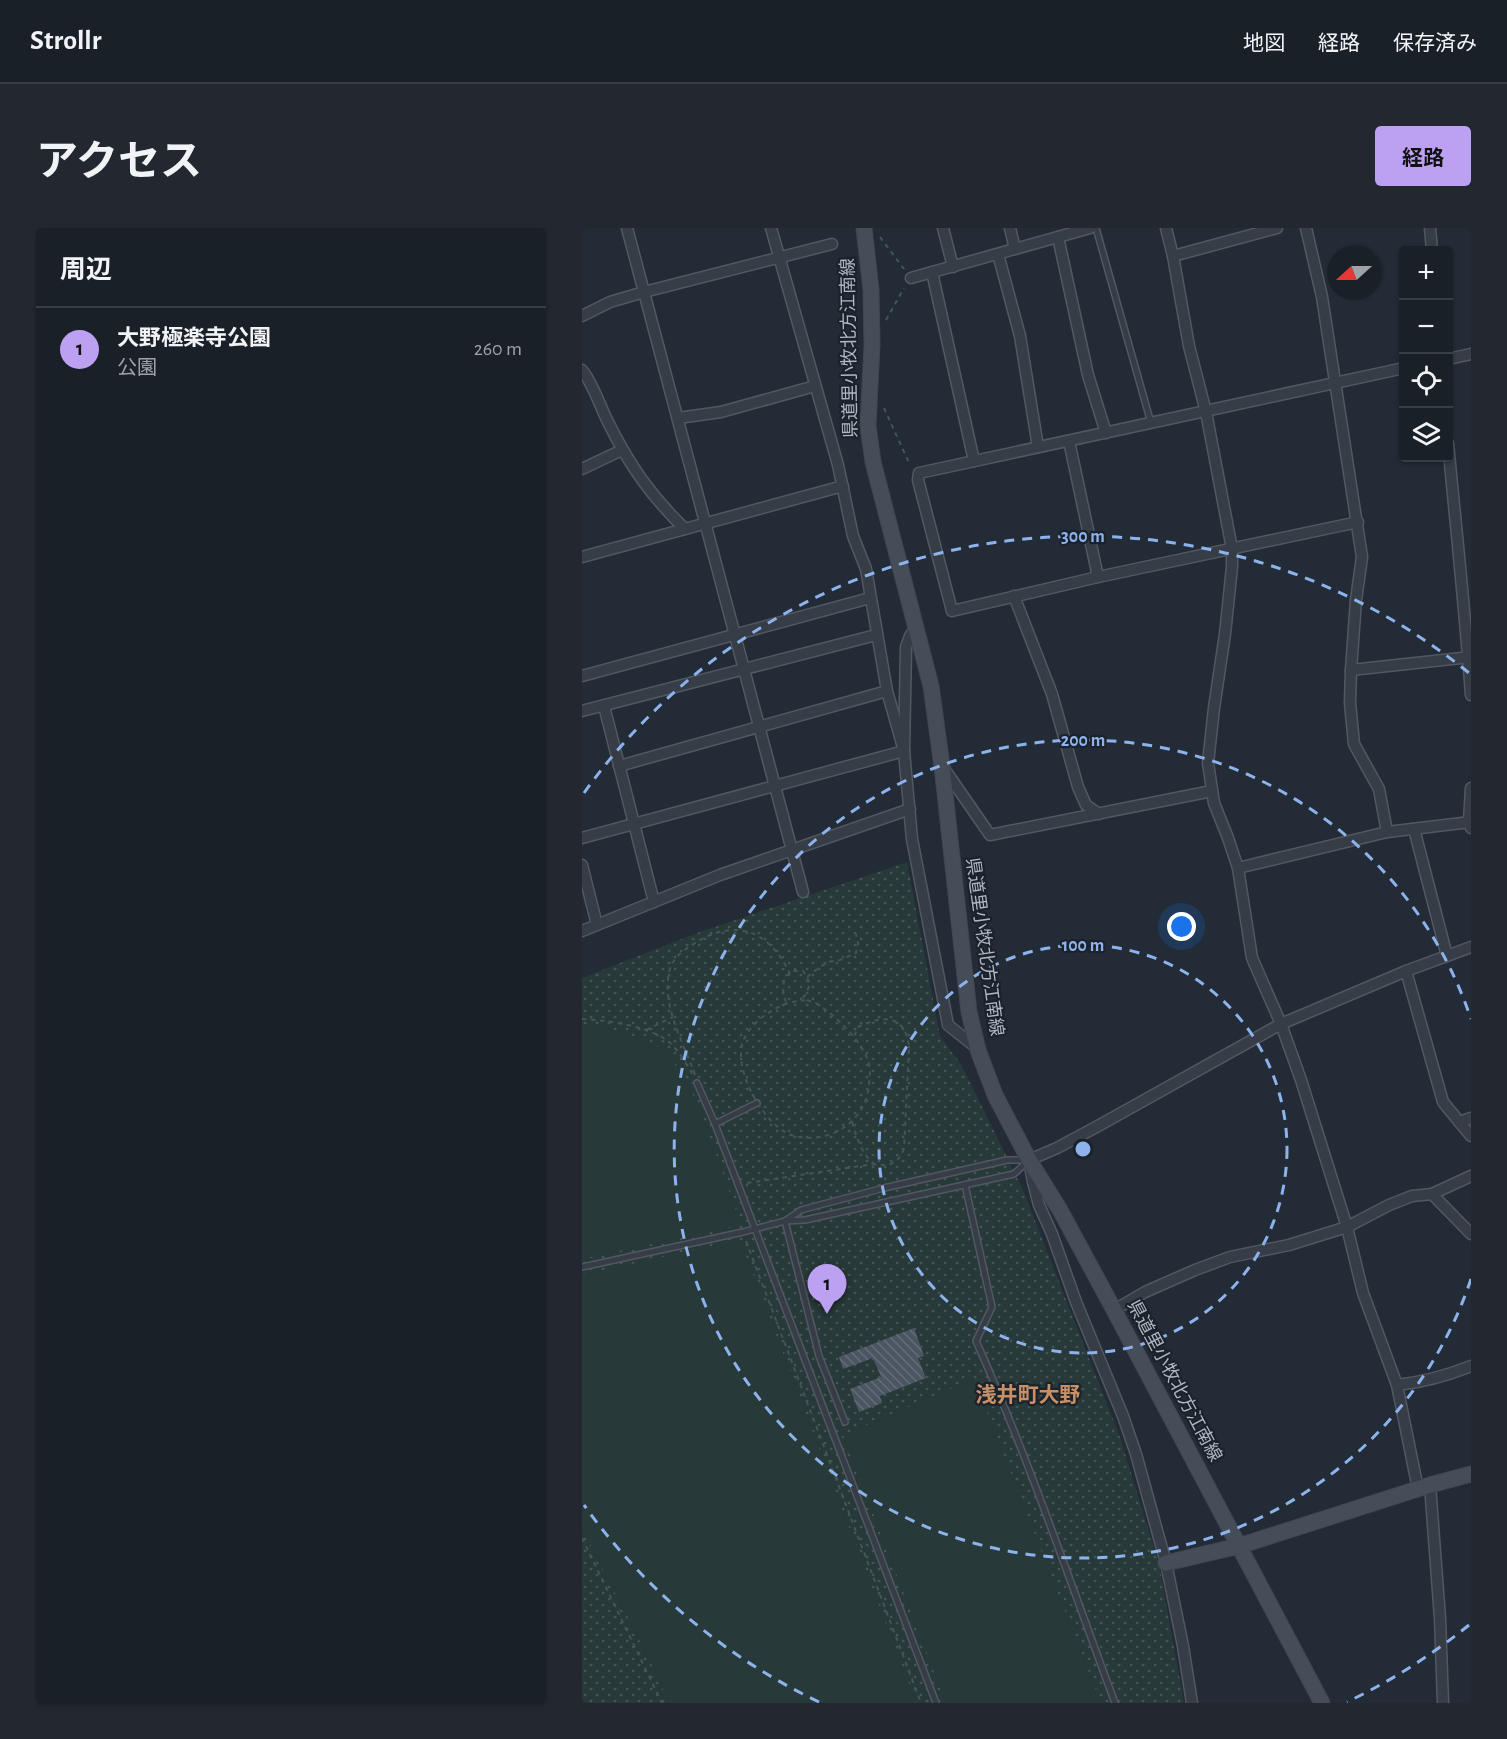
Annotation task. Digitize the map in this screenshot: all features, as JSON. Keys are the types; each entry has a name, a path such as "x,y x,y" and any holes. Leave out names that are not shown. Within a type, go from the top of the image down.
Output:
{"main road":[{"name":"県道里小牧北方江南線","path":"864,228 871,290 872,345 868,426 873,462 931,686 942,766 963,970 969,1012 978,1050 995,1095 1029,1160 1060,1210 1114,1310 1322,1703"},
{"path":"1166,1563 1239,1546 1471,1474"}],"street":[{"path":"627,228 803,892"},
{"path":"771,228 843,486 854,536 866,569 887,691 904,751"},
{"path":"943,228 953,267"},
{"path":"1010,228 1015,249"},
{"path":"1166,228 1189,346 1206,412 1232,549 1225,634 1208,763 1214,802 1238,868 1252,958 1281,1024 1347,1227 1363,1293 1397,1385 1424,1487 1440,1618 1443,1703"},
{"path":"1173,256 1277,228"},
{"path":"1306,228 1322,297 1362,557 1356,600 1351,670 1350,703 1354,744 1379,789 1387,832"},
{"path":"1430,228 1432,246"},
{"path":"910,278 1083,229"},
{"path":"1058,237 1088,375 1106,433"},
{"path":"582,316 610,302 644,292 832,243"},
{"path":"998,254 1020,336 1038,447"},
{"path":"932,273 974,461"},
{"path":"1453,357 1471,354"},
{"path":"1358,522 1098,577 952,611 918,480 919,473 1399,369"},
{"path":"582,370 622,450 644,485 685,529"},
{"path":"678,418 721,412 815,386"},
{"path":"1069,441 1098,577"},
{"path":"582,469 622,450"},
{"path":"1451,462 1470,657 1471,696"},
{"path":"582,557 843,486"},
{"path":"1014,596 1052,694 1078,787 1086,805 1099,814"},
{"path":"582,675 735,636 870,598"},
{"path":"917,626 906,647 904,751 912,839 948,1025 978,1050"},
{"path":"582,711 876,635"},
{"path":"1351,670 1470,657"},
{"path":"620,766 887,691"},
{"path":"604,706 654,902"},
{"path":"582,838 904,751"},
{"path":"942,766 990,835 1212,791"},
{"path":"1238,868 1387,832 1470,824 1471,788"},
{"path":"582,931 720,875 910,809"},
{"path":"1414,829 1447,956"},
{"path":"582,865 597,925"},
{"path":"1192,1703 1166,1563 1149,1497 1123,1416 1039,1205 1029,1160 1058,1148 1281,1024 1471,946"},
{"path":"1406,971 1443,1102 1471,1136"},
{"path":"1459,1122 1471,1118"},
{"path":"1114,1310 1195,1270 1230,1257 1288,1245 1347,1227 1389,1205 1412,1196 1432,1194 1471,1176"},
{"path":"1432,1194 1471,1234"},
{"path":"1397,1385 1422,1383 1471,1366"}],"lane":[{"path":"1096,228 1151,423"},
{"path":"697,1083 715,1124 936,1703"},
{"path":"715,1124 757,1103"},
{"path":"785,1221 801,1210 873,1191 1006,1160 1029,1160"},
{"path":"582,1267 754,1230 785,1221 805,1220 1014,1174 1029,1160"},
{"path":"965,1185 992,1306 976,1341 994,1381 1115,1703"},
{"path":"785,1221 819,1356 845,1422"}],"path":[{"path":"872,345 910,278 879,236"},
{"path":"884,408 909,465 919,473"},
{"path":"697,1083 673,1017 669,991 669,972 679,954 710,935 725,930 746,931 764,938 784,962 790,974"},
{"path":"807,977 828,962 856,953 858,942 855,934"},
{"path":"786,1002 783,994 785,976 794,971 803,971 810,984 801,1000"},
{"path":"807,1000 823,1007 860,1044 869,1064 870,1079 867,1097 857,1117 846,1127 825,1136 806,1137 790,1134 772,1121 751,1093 743,1072 744,1039 758,1021 786,1002 807,1000"},
{"path":"646,1030 673,1017"},
{"path":"737,1184 874,1164 892,1165 900,1158 904,1149 908,1035 902,1026 886,1018 858,1027 854,1037"},
{"path":"582,1019 622,1024 646,1030 667,1040 676,1049 697,1083"},
{"path":"852,1121 859,1144 874,1164"},
{"path":"742,1232 921,1703"},
{"path":"582,1538 662,1703"}],"shaded area":[{"path":"907,862 940,1036 962,1066 1023,1190 1120,1437 1159,1564 1184,1703 582,1703 582,978 697,933"},
{"path":"582,1024 598,1024 665,1050 689,1086 707,1128 741,1225 582,1259"},
{"path":"740,1240 917,1703 669,1703 582,1527 582,1275"},
{"path":"974,1379 1101,1703 946,1703 843,1435"}],"building":[{"path":"914,1328 924,1356 918,1358 926,1378 880,1396 882,1403 859,1412 850,1389 881,1377 873,1358 843,1369 839,1357"}],"place":[{"name":"大野極楽寺公園","path":"827,1314"}],"district":[{"name":"浅井町大野","path":"1028,1395"}]}
